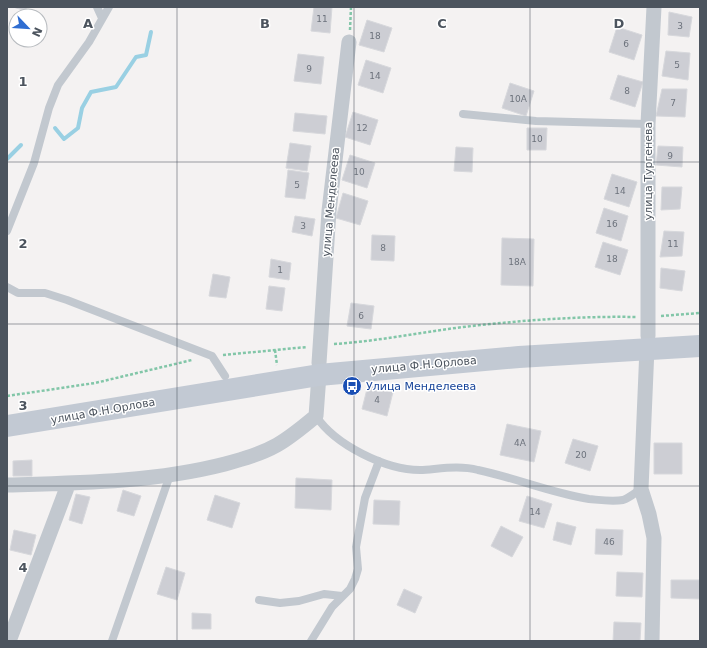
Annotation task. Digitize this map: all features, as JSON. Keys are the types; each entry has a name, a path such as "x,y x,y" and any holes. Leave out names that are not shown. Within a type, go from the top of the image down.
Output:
{"street":[{"name":"улица Тургенева","path":"652,641 654,538 649,514 640,489 648,334 648,124 654,7"},
{"name":"улица Менделеева","path":"316,416 329,211 349,42"},
{"name":"улица Ф.Н.Орлова","path":"648,334 700,346"},
{"name":"улица Ф.Н.Орлова","path":"7,412 320,361 481,346 648,334 700,334"},
{"name":"улица Ф.Н.Орлова","path":"7,426 320,361"},
{"path":"7,485 68,485 170,475 211,467 252,456 277,445 316,416"},
{"path":"9,641 68,485"}],"lane":[{"path":"97,7 102,18"},
{"path":"7,231 34,163 49,108 58,85 89,42 109,7"},
{"path":"463,114 536,121 648,124"},
{"path":"7,287 18,293 45,294 67,300 212,356 225,376"},
{"path":"316,416 322,426 336,438 379,461 399,468 419,470 458,468 477,469 568,496 606,501 623,500 640,489"},
{"path":"311,641 332,607 355,579 358,569 356,547 364,498 379,461"},
{"path":"112,641 170,475"},
{"path":"259,600 280,603 299,602 324,594 342,596"}],"path":[{"path":"349,42 351,7"},
{"path":"7,396 95,383 212,356 320,361 367,342 471,326 597,316 648,334 700,313"}],"building":[{"path":"13,7 27,7 27,8"},
{"path":"314,7 332,7 330,33 311,31"},
{"path":"669,12 692,17 689,37 668,35"},
{"path":"367,20 392,28 384,52 359,45"},
{"path":"617,27 642,35 634,60 609,52"},
{"path":"666,51 690,53 688,80 662,76"},
{"path":"298,54 324,57 321,84 294,81"},
{"path":"366,60 391,68 383,93 358,85"},
{"path":"618,75 643,82 635,107 610,99"},
{"path":"510,83 534,91 526,116 502,108"},
{"path":"662,89 687,89 685,117 656,116"},
{"path":"353,112 378,120 370,145 345,137"},
{"path":"295,113 327,116 325,134 293,131"},
{"path":"527,128 547,128 546,150 527,150"},
{"path":"290,143 311,146 307,171 286,168"},
{"path":"658,146 683,147 682,167 656,165"},
{"path":"456,147 473,148 472,172 454,171"},
{"path":"350,155 375,163 367,188 342,180"},
{"path":"288,170 309,173 305,199 285,197"},
{"path":"612,174 637,182 629,207 604,199"},
{"path":"662,187 682,187 680,209 661,210"},
{"path":"343,193 368,201 360,225 336,218"},
{"path":"604,208 628,216 621,241 596,233"},
{"path":"295,216 315,219 312,236 292,232"},
{"path":"664,231 684,232 682,256 660,257"},
{"path":"372,235 395,236 394,261 371,260"},
{"path":"502,238 534,239 533,286 501,285"},
{"path":"603,242 628,250 620,275 595,267"},
{"path":"271,259 291,263 289,280 269,277"},
{"path":"661,268 685,271 682,291 660,288"},
{"path":"213,274 230,277 226,298 209,296"},
{"path":"269,286 285,288 282,311 266,309"},
{"path":"351,303 374,306 371,329 347,326"},
{"path":"368,385 393,392 387,416 362,409"},
{"path":"507,424 541,431 534,462 500,455"},
{"path":"573,439 598,446 590,471 565,463"},
{"path":"654,443 682,443 682,474 654,474"},
{"path":"32,460 32,476 13,476 13,461"},
{"path":"296,478 332,480 331,510 295,508"},
{"path":"123,490 141,496 134,516 117,511"},
{"path":"76,494 90,497 82,524 69,520"},
{"path":"215,495 240,503 232,528 207,520"},
{"path":"527,496 552,504 544,528 519,521"},
{"path":"374,500 400,501 399,525 373,524"},
{"path":"557,522 576,527 571,545 553,540"},
{"path":"501,526 523,537 512,557 491,546"},
{"path":"596,529 623,530 622,555 595,554"},
{"path":"14,530 36,535 31,555 10,550"},
{"path":"166,567 185,573 177,600 157,594"},
{"path":"617,572 643,573 642,597 616,596"},
{"path":"671,580 700,580 700,599 671,598"},
{"path":"404,589 422,597 415,613 397,605"},
{"path":"192,613 211,614 211,629 192,629"},
{"path":"614,622 641,623 640,641 613,641"}],"waterway":[{"path":"55,128 64,139 78,128 82,108 91,92 116,87 136,57 146,55 151,32"},
{"path":"7,159 21,145"}],"place":[{"name":"Улица Менделеева","path":"352,386"}]}
